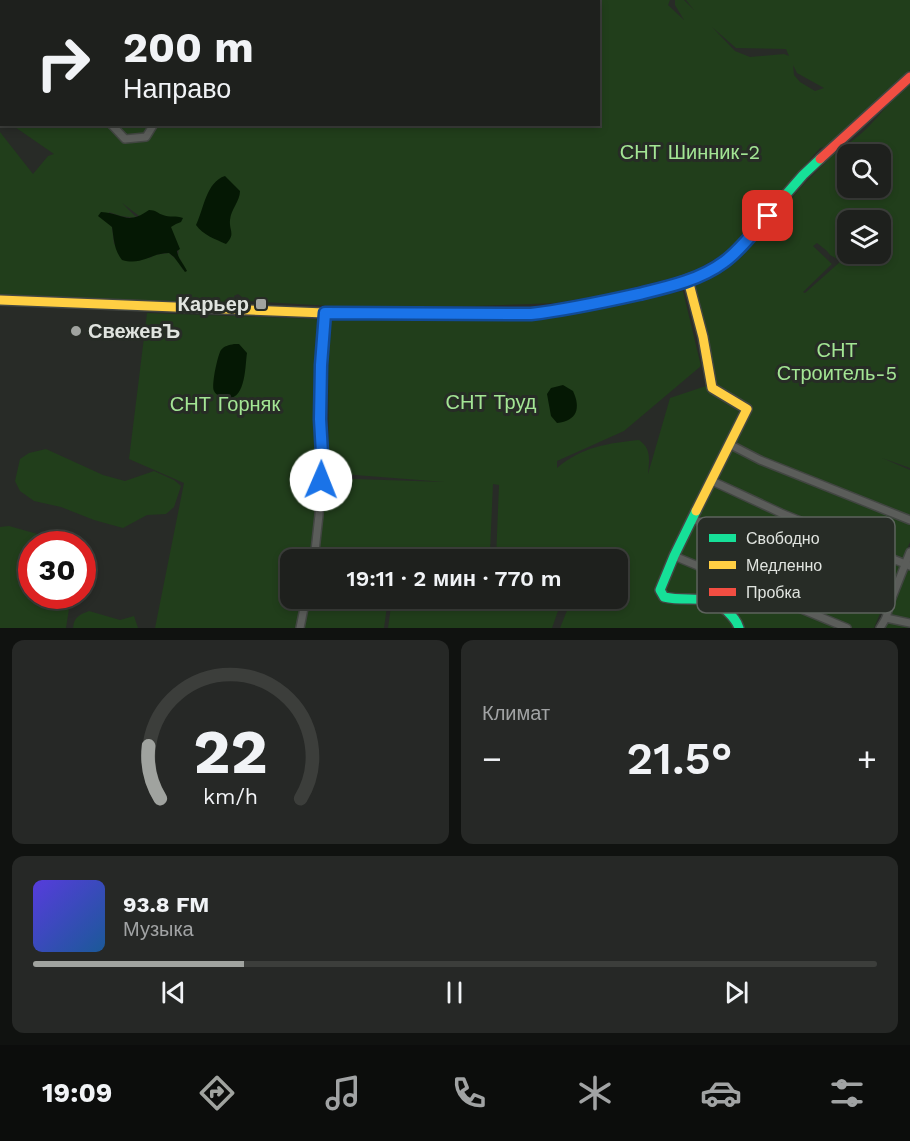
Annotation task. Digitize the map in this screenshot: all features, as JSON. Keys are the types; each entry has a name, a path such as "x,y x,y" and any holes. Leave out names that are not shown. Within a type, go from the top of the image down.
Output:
{"street":[{"path":"0,300 325,313 531,314 603,302 666,287 713,269 733,255 803,176 910,77"},
{"path":"113,126 125,139 146,137 153,126"},
{"path":"688,280 703,338 712,388 747,409 674,556 660,590 664,597 673,600 697,599"},
{"path":"315,549 321,480 321,365 325,313"},
{"path":"729,444 760,460 910,520"},
{"path":"712,481 791,517"},
{"path":"693,519 697,521"},
{"path":"895,592 908,565 910,552"},
{"path":"674,556 697,566"},
{"path":"300,628 304,609"},
{"path":"729,613 738,622 739,628"},
{"path":"811,613 847,628"},
{"path":"880,628 887,613"},
{"path":"886,618 910,623"}],"green space":[{"name":"СНТ Шинник-2","path":"600,0 670,0 668,5 684,20 675,5 675,0 684,0 694,10 686,0 910,0 910,70 830,146 820,148 731,250 689,274 608,294 555,303 476,306 332,306 247,301 238,294 234,296 232,303 0,295 0,132 33,174 48,156 54,154 13,126 600,126","holes":["712,27 736,48 786,49 789,56 784,54 750,57 735,51","793,65 797,73 824,88 815,91 800,82 794,75","122,203 179,246 178,257 183,270 178,261 169,253 154,255 150,258 114,244 109,212 137,218"]},
{"path":"910,85 910,468 882,458 910,470 910,542 895,578 895,517 697,517 697,613 880,613 874,628 560,628 568,609 628,609 628,549 496,549 499,485 493,484 490,549 280,549 280,609 387,609 384,628 155,628 184,483 129,459 147,313 318,319 314,412 324,478 445,482 329,473 328,321 357,316 541,317 683,291 701,366 624,431 557,461 557,468 586,451 606,445 639,440 648,451 648,474 670,398 706,386 695,283 765,230 803,185 837,151 837,198 891,198 891,144 847,144 863,132"},
{"path":"46,449 103,475 125,481 154,471 174,480 181,486 174,507 166,514 147,515 123,528 61,507 34,501 20,491 15,481 20,459 29,453"},
{"path":"9,526 27,531 18,531 18,609 69,609 66,628 0,628 0,527"},
{"path":"910,562 910,628 884,628 890,613 895,613 895,600"},
{"path":"391,609 558,609 552,628 388,628"},
{"path":"89,611 120,620 134,616 138,628 73,628 78,617"}],"shaded area":[{"path":"225,176 240,191 231,216 231,238 226,244 206,234 196,225 210,190 219,179"},
{"path":"149,210 165,216 183,218 181,222 171,227 180,249 177,251 178,254 187,271 185,272 169,253 135,261 122,260 116,248 112,227 98,216 101,212 130,218"},
{"path":"239,344 247,353 245,374 241,389 237,394 232,398 225,398 214,391 214,376 221,350"},
{"path":"563,385 573,391 577,408 576,413 569,420 557,423 551,416 547,394 551,388"}],"traffic: fast":[{"path":"376,313 531,314 603,302 666,287 703,274 733,255 803,175 820,159"},
{"path":"696,511 660,590 664,597 697,599"},
{"path":"729,613 739,628"}],"traffic: slow":[{"path":"688,280 703,337 712,388 747,409 696,511"},
{"path":"0,300 376,313"}],"traffic: jam":[{"path":"820,159 910,77"}],"place":[{"name":"Карьер","path":"261,304"},
{"name":"СвежевЪ","path":"76,331"}],"route":[{"path":"321,480 321,365 325,313 531,314 618,298 666,287 703,274 733,255 768,216"}],"park label":[{"name":"СНТ Строитель-5","path":"837,362"},
{"name":"СНТ Труд","path":"491,402"},
{"name":"СНТ Горняк","path":"225,404"}]}
